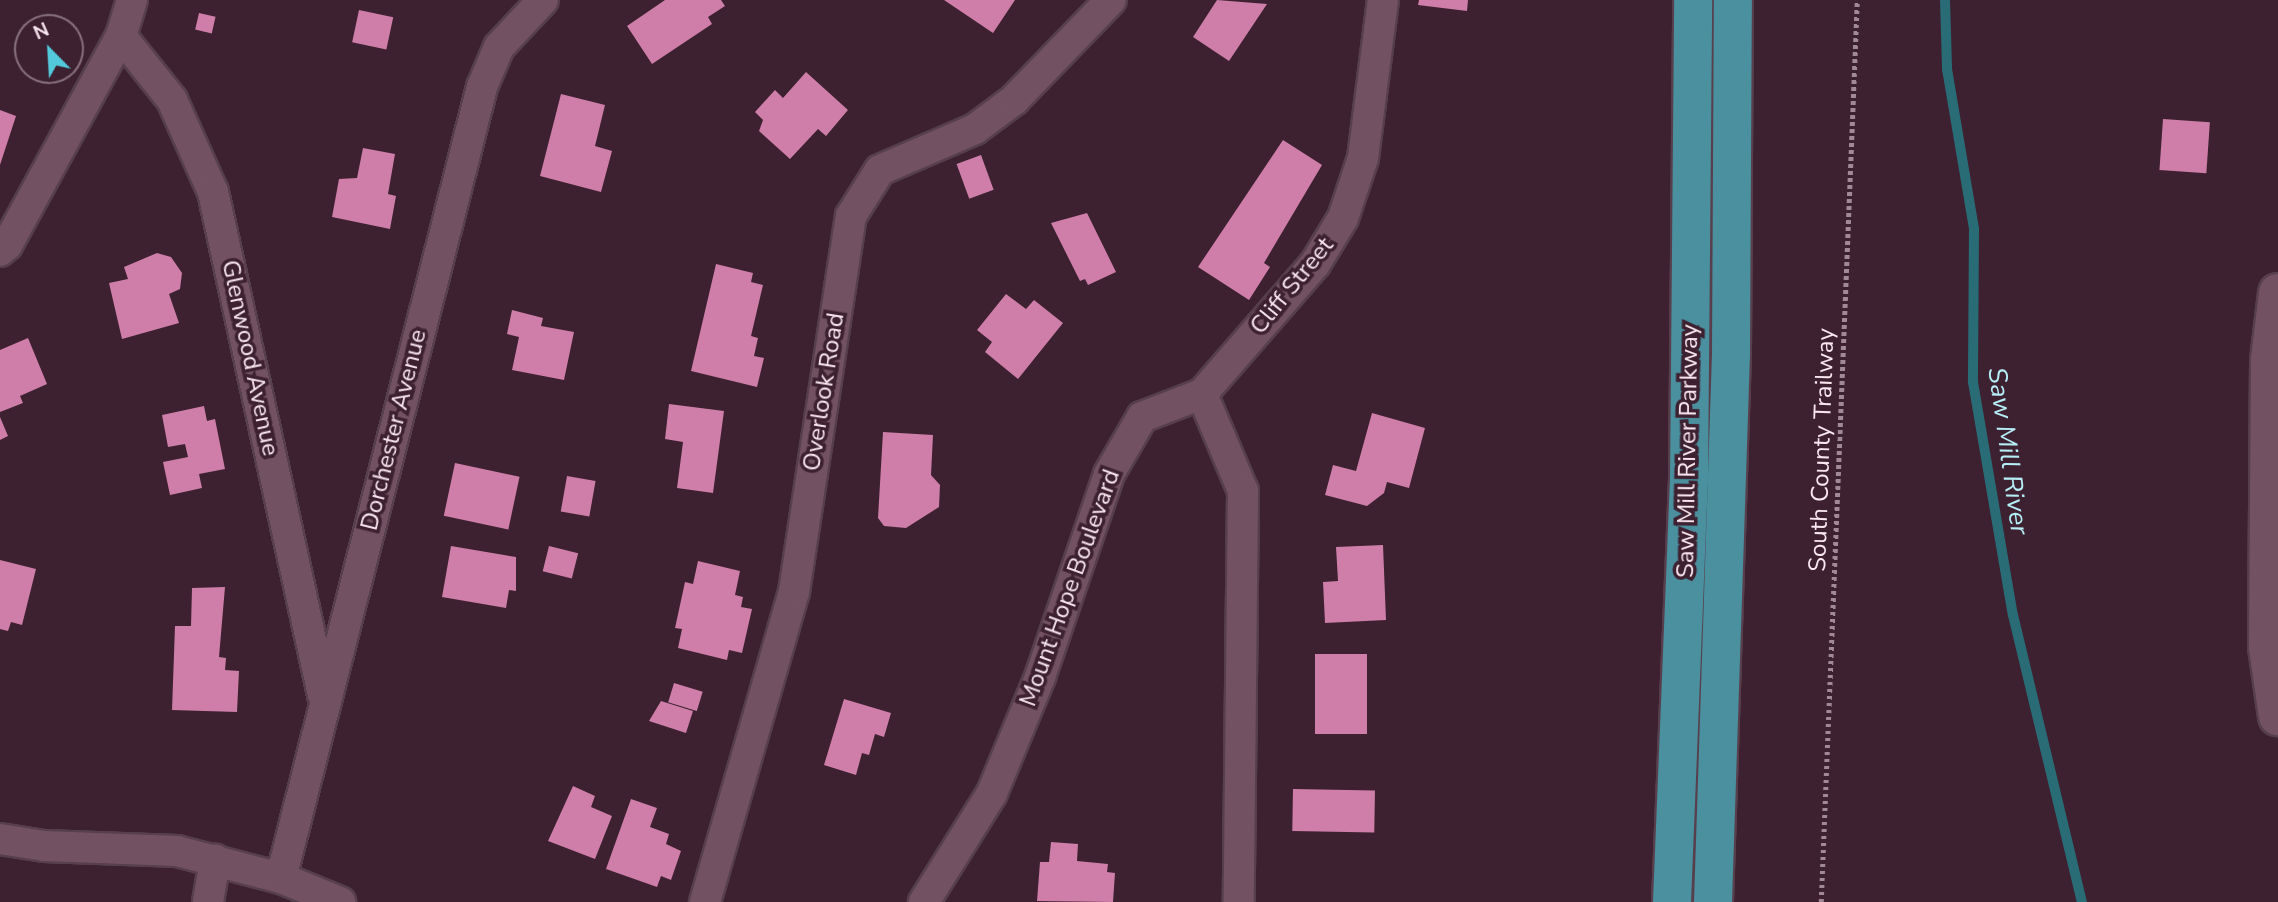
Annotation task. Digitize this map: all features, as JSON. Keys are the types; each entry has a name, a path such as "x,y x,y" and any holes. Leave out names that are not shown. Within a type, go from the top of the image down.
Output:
{"highway":[{"name":"Saw Mill River Parkway","path":"1672,902 1691,359 1693,0"},
{"name":"Saw Mill River Parkway","path":"1713,902 1731,354 1733,0"}],"main road":[{"path":"2278,293 2270,360 2268,647 2278,716"}],"street":[{"path":"0,251 7,245 121,36 132,0"},
{"name":"Dorchester Avenue","path":"281,878 482,87 499,47 543,0"},
{"name":"Overlook Road","path":"705,902 794,592 851,216 880,170 975,129 1014,100 1111,0"},
{"name":"Cliff Street","path":"1202,394 1315,264 1343,218 1363,158 1383,0"},
{"name":"Glenwood Avenue","path":"121,36 172,100 214,192 325,703"},
{"path":"1202,394 1243,491 1239,902"},
{"name":"Mount Hope Boulevard","path":"924,902 992,793 1040,677 1109,474 1142,417 1202,394"},
{"path":"0,839 44,846 177,851 281,878 340,902"},
{"path":"208,902 215,860"}],"path":[{"name":"South County Trailway","path":"1822,902 1857,0"}],"building":[{"path":"665,0 721,0 725,6 708,17 712,24 652,64 627,26"},
{"path":"944,0 1015,0 993,33"},
{"path":"1217,0 1267,4 1229,61 1193,37"},
{"path":"1419,0 1468,0 1467,11 1418,5"},
{"path":"359,10 393,17 386,50 352,42"},
{"path":"199,13 216,17 212,33 195,30"},
{"path":"806,72 848,110 826,136 818,129 790,159 759,131 763,120 755,112 775,90 783,98"},
{"path":"561,94 605,105 595,146 612,151 601,192 540,176"},
{"path":"0,110 16,116 0,165"},
{"path":"2163,119 2210,122 2206,173 2159,170"},
{"path":"1283,140 1322,165 1264,263 1270,267 1249,300 1198,267"},
{"path":"363,148 395,154 388,194 396,196 390,229 332,217 339,179 357,178"},
{"path":"981,155 994,190 969,199 957,164"},
{"path":"1087,213 1116,272 1088,285 1085,279 1080,281 1051,223"},
{"path":"157,253 171,257 182,273 180,289 169,294 179,323 122,339 109,283 128,279 124,267"},
{"path":"716,264 753,273 751,282 763,285 751,336 758,338 754,356 764,358 757,387 691,371"},
{"path":"1006,294 1026,309 1034,300 1063,323 1018,379 985,352 992,342 977,330"},
{"path":"512,310 543,318 541,326 574,332 564,380 512,370 519,337 507,334"},
{"path":"28,338 47,384 20,396 23,403 0,412 0,350"},
{"path":"669,404 724,411 713,493 677,488 683,442 665,439"},
{"path":"204,406 207,421 215,419 225,469 199,474 202,488 170,495 163,462 188,457 185,444 168,447 162,415"},
{"path":"1372,413 1425,428 1409,488 1387,482 1384,493 1367,506 1325,495 1333,465 1356,471"},
{"path":"0,417 8,436 0,440"},
{"path":"883,432 933,435 931,475 940,485 939,507 906,528 884,526 878,518"},
{"path":"455,463 520,477 508,530 444,516"},
{"path":"567,476 596,481 589,516 561,511"},
{"path":"1383,545 1386,620 1325,623 1323,582 1338,581 1336,547"},
{"path":"451,546 516,557 516,591 509,590 506,608 442,597"},
{"path":"549,546 578,553 572,578 543,571"},
{"path":"0,560 36,569 22,625 11,622 8,631 0,629"},
{"path":"698,561 740,571 735,595 743,597 741,607 752,609 742,653 729,650 727,660 678,648 682,629 675,628 685,582 693,584"},
{"path":"225,587 219,657 226,658 225,670 239,671 237,712 172,710 175,626 191,626 192,588"},
{"path":"1315,654 1367,654 1367,734 1315,734"},
{"path":"674,683 703,692 697,711 668,702"},
{"path":"844,699 891,713 884,737 875,734 869,755 862,753 856,775 824,765"},
{"path":"661,701 693,711 686,733 649,721"},
{"path":"573,786 595,796 591,807 612,816 595,859 548,841"},
{"path":"1293,789 1375,790 1374,832 1292,831"},
{"path":"631,799 657,808 650,827 669,834 666,844 681,851 671,880 661,876 657,887 606,869"},
{"path":"1051,842 1078,844 1077,861 1108,864 1107,872 1115,873 1113,902 1037,901 1040,862 1049,862"}],"waterway":[{"name":"Saw Mill River","path":"1945,0 1947,69 1974,229 1973,382 2013,615 2082,902"}]}
